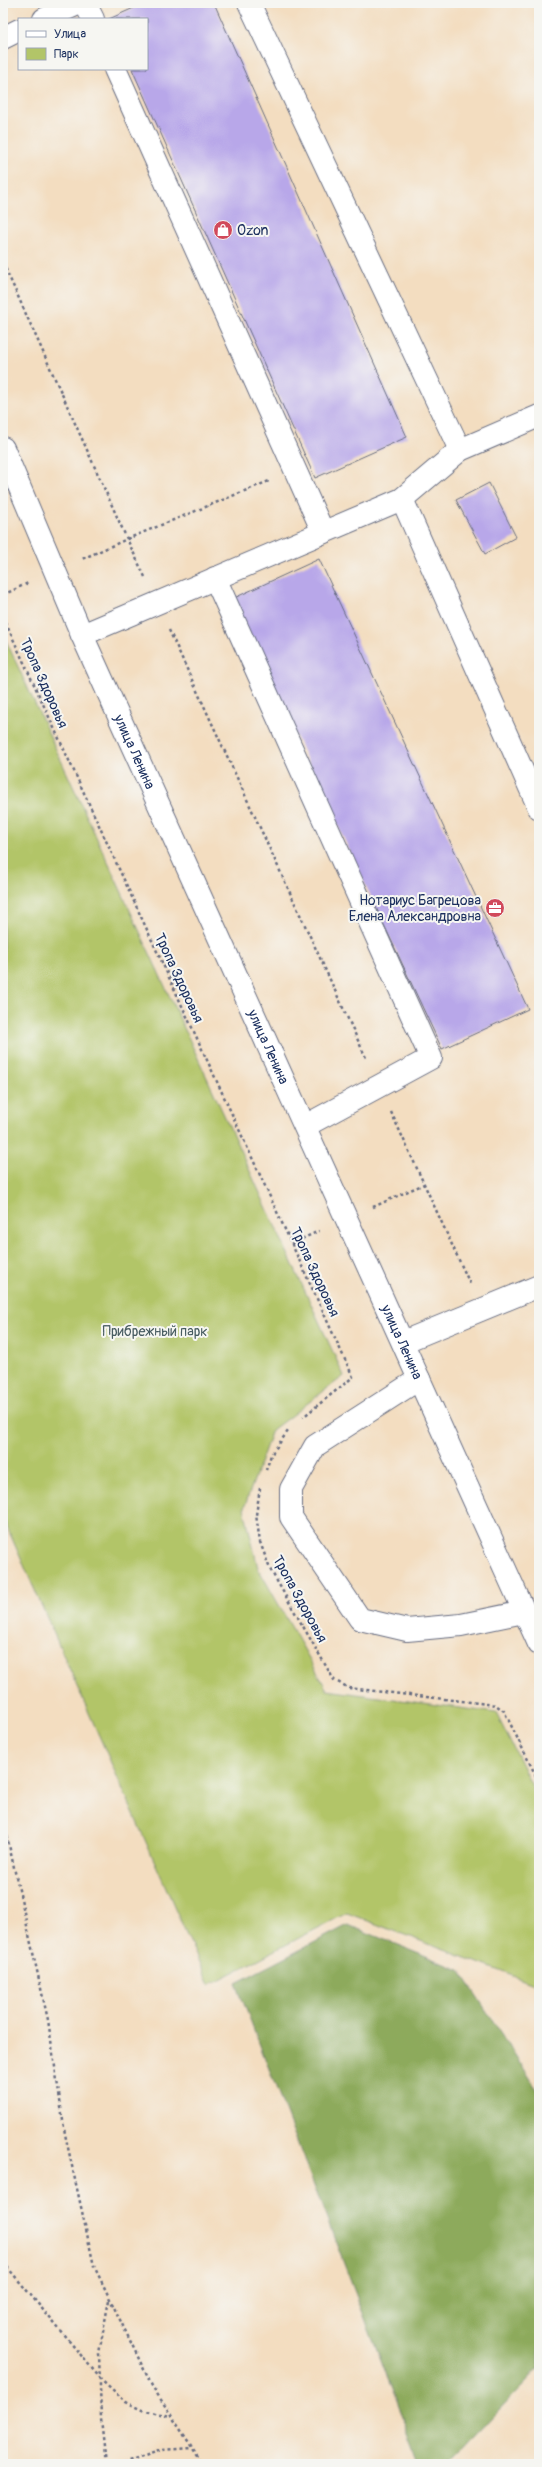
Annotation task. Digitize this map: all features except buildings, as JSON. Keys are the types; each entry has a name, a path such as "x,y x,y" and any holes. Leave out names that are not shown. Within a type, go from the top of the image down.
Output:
{"street":[{"path":"46,18 80,3"},
{"path":"86,3 93,18"},
{"path":"249,3 460,450"},
{"path":"3,38 18,30"},
{"path":"115,70 323,532"},
{"path":"82,635 402,499 460,450 539,416"},
{"name":"улица Ленина","path":"3,448 82,635 539,1644"},
{"path":"402,499 539,808"},
{"path":"215,578 431,1058 305,1126"},
{"path":"403,1342 539,1286"},
{"path":"419,1379 315,1446 291,1489 291,1517 360,1619 407,1630 461,1625 524,1612"}],"path":[{"path":"3,263 127,539 483,1309"},
{"path":"3,595 127,539 296,470"},
{"name":"Тропа Здоровья","path":"3,617 352,1377 301,1418"},
{"path":"264,1475 271,1455 291,1428"},
{"name":"Тропа Здоровья","path":"262,1482 256,1514 260,1542 265,1556 270,1569 334,1680 349,1688 496,1705 504,1711 539,1782"},
{"path":"3,1818 48,2020 67,2142 94,2266 152,2386 203,2464"},
{"path":"3,2262 100,2378 126,2402 145,2411 171,2416"},
{"path":"106,2464 101,2419 99,2353 109,2299"},
{"path":"123,2464 161,2450 192,2448"}],"green space":[{"name":"Прибрежный парк","path":"3,634 344,1376 272,1430 244,1508 258,1568 327,1690 496,1713 539,1800 539,1986 347,1913 209,1985 3,1518"},
{"path":"348,1925 460,1970 539,2092 539,2369 448,2464 421,2464 236,1983"}],"place":[{"name":"Ozon","path":"223,230"},
{"name":"Нотариус Багрецова Елена Александровна","path":"495,908"}]}
